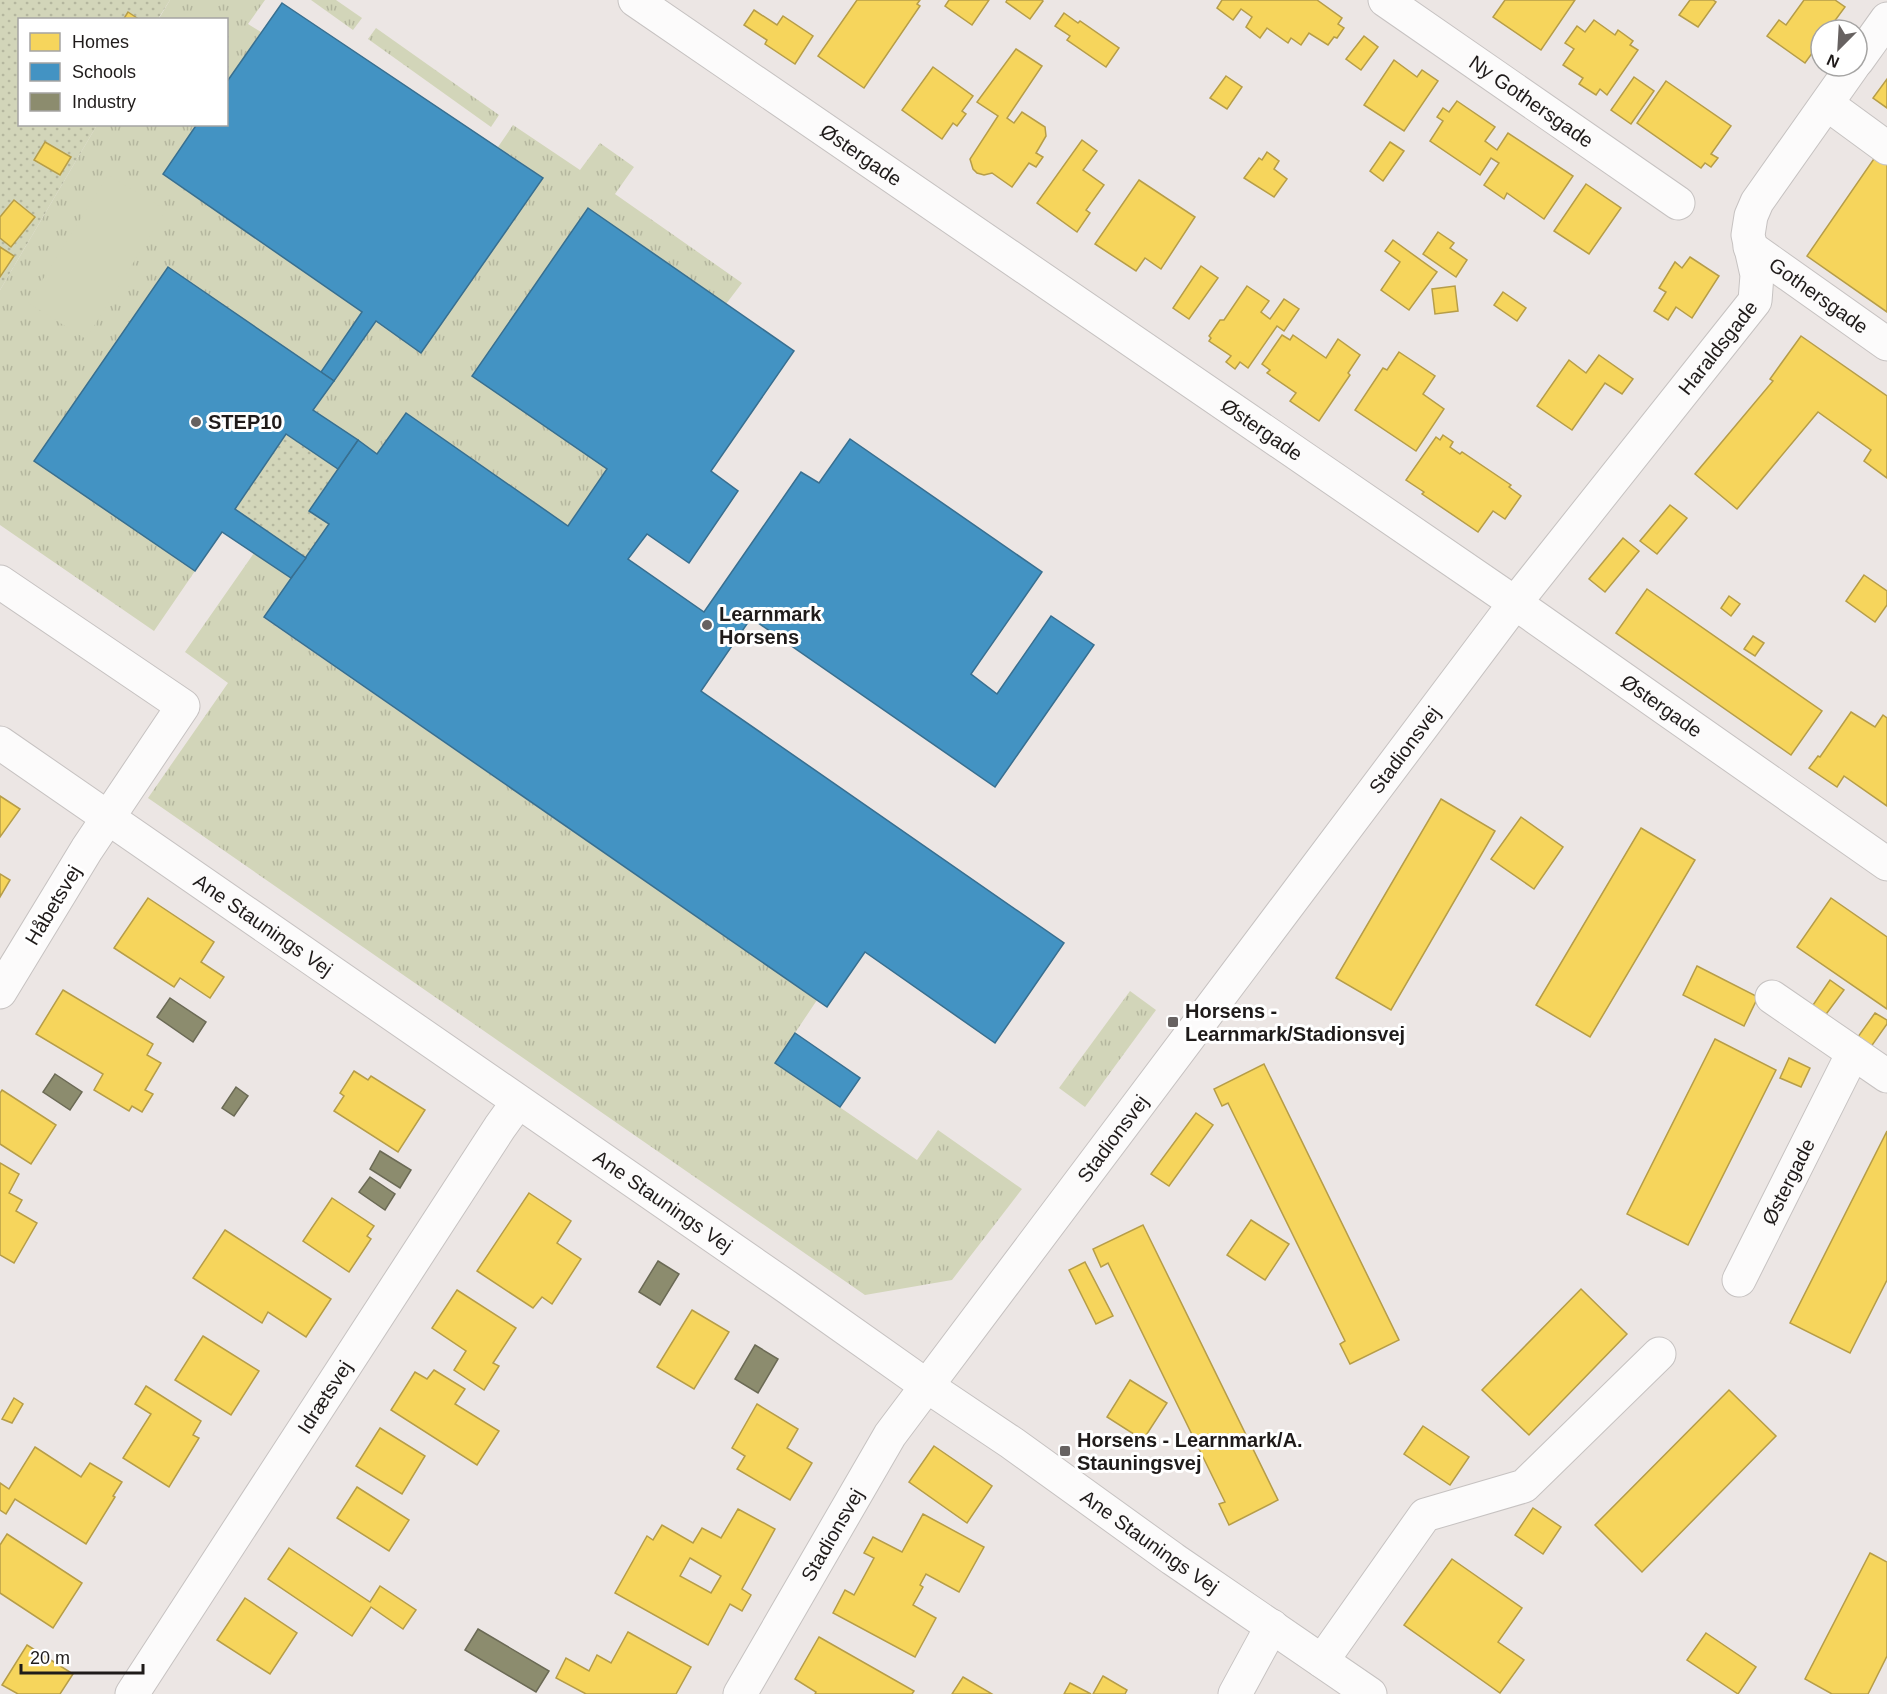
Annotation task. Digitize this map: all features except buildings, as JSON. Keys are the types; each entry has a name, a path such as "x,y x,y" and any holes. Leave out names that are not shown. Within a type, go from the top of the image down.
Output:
{"street":[{"name":"Østergade","path":"635,0 1515,603 1887,864"},
{"name":"Ny Gothersgade","path":"1384,0 1678,203"},
{"path":"1869,44 1887,19"},
{"name":"Haraldsgade","path":"1515,603 1755,301 1757,275 1748,235 1751,216 1757,202 1845,78"},
{"path":"1827,104 1887,148"},
{"name":"Gothersgade","path":"1750,247 1887,344"},
{"name":"Håbetsvej","path":"0,582 183,706 87,849 0,992"},
{"name":"Stadionsvej","path":"740,1694 890,1435 1515,603"},
{"name":"Ane Staunings Vej","path":"0,743 1012,1443 1173,1559 1370,1694"},
{"path":"1772,997 1887,1076"},
{"name":"Østergade","path":"1739,1280 1854,1053"},
{"name":"Idrætsvej","path":"132,1694 518,1102"},
{"path":"1322,1661 1425,1515 1524,1486 1659,1354"},
{"path":"1234,1694 1272,1626"}],"green space":[{"path":"0,0 170,0 159,18 18,18 18,126 96,126 0,290"},
{"path":"170,0 265,0 248,24 261,32 228,82 228,18 159,18"},
{"path":"311,0 336,0 362,18 353,30"},
{"path":"376,28 499,115 491,127 368,39"},
{"path":"513,125 580,170 600,143 634,167 615,194 742,283 726,304 588,209 472,376 607,469 568,526 406,413 377,454 313,410 376,321 421,352 542,177 498,147"},
{"path":"96,126 196,126 163,174 362,312 321,372 168,267 35,461 195,571 154,631 0,525 0,290"},
{"path":"108,175 166,210 86,339 28,303"},
{"path":"286,434 338,469 309,511 329,524 306,558 235,509"},
{"path":"254,553 291,578 264,618 817,1000 775,1063 917,1160 938,1130 1022,1189 952,1280 865,1295 148,798 228,683 185,652"},
{"path":"1130,991 1156,1010 1085,1107 1059,1088"}],"place":[{"name":"STEP10","path":"196,422"},
{"name":"Learnmark Horsens","path":"707,625"},
{"name":"Horsens - Learnmark/Stadionsvej","path":"1173,1022"},
{"name":"Horsens - Learnmark/A. Stauningsvej","path":"1065,1451"}]}
